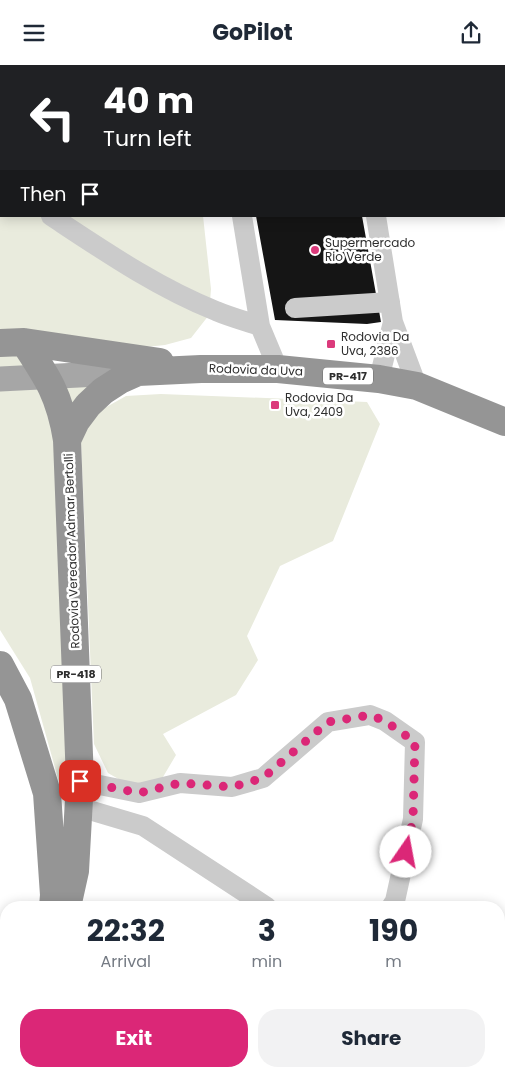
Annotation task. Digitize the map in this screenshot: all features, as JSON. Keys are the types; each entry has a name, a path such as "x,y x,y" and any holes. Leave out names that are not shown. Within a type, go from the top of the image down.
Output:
{"highway":[{"path":"12,342 201,369"},
{"name":"Rodovia Vereador Admar Bertolli","path":"12,342 48,377 64,418 68,440 80,781 76,871 68,901"},
{"name":"Rodovia da Uva","path":"138,372 201,369 278,369 379,379 417,386 500,422"},
{"path":"68,440 76,421 88,405 103,391 120,380 138,372"},
{"path":"0,665 18,699 47,793 54,901"}],"main road":[{"name":"Rodovia da Uva","path":"0,379 138,372"}],"street":[{"path":"53,217 110,255 172,290 217,312 260,325"},
{"path":"242,217 260,325 278,369"},
{"path":"376,217 393,323 417,386"},
{"path":"295,308 390,302"},
{"path":"379,379 393,323"},
{"path":"80,781 139,793 180,783 232,787 263,778 328,722 370,715 385,721 415,742 413,819 395,901"},
{"path":"79,807 144,826 258,901"}],"shaded area":[{"path":"0,217 203,217 211,289 209,315 191,338 165,345 20,360 32,366 0,368"},
{"path":"97,381 70,413 63,383"},
{"path":"48,388 58,430 71,759 64,800 30,678 0,630 0,391"},
{"path":"161,394 367,402 380,424 333,541 280,566 247,636 258,660 236,695 163,734 176,755 160,782 129,785 108,773 94,744 81,442 94,414 126,396"}],"building":[{"name":"Supermercado Rio Verde","path":"256,217 362,217 381,322 367,324 275,320"}],"place":[{"name":"Supermercado Rio Verde","path":"315,250"},
{"name":"Rodovia Da Uva, 2386","path":"331,344"},
{"name":"Rodovia Da Uva, 2409","path":"275,405"}],"route":[{"path":"80,781 139,793 180,783 232,787 263,778 328,722 370,715 385,721 415,742 413,819 406,852"}]}
